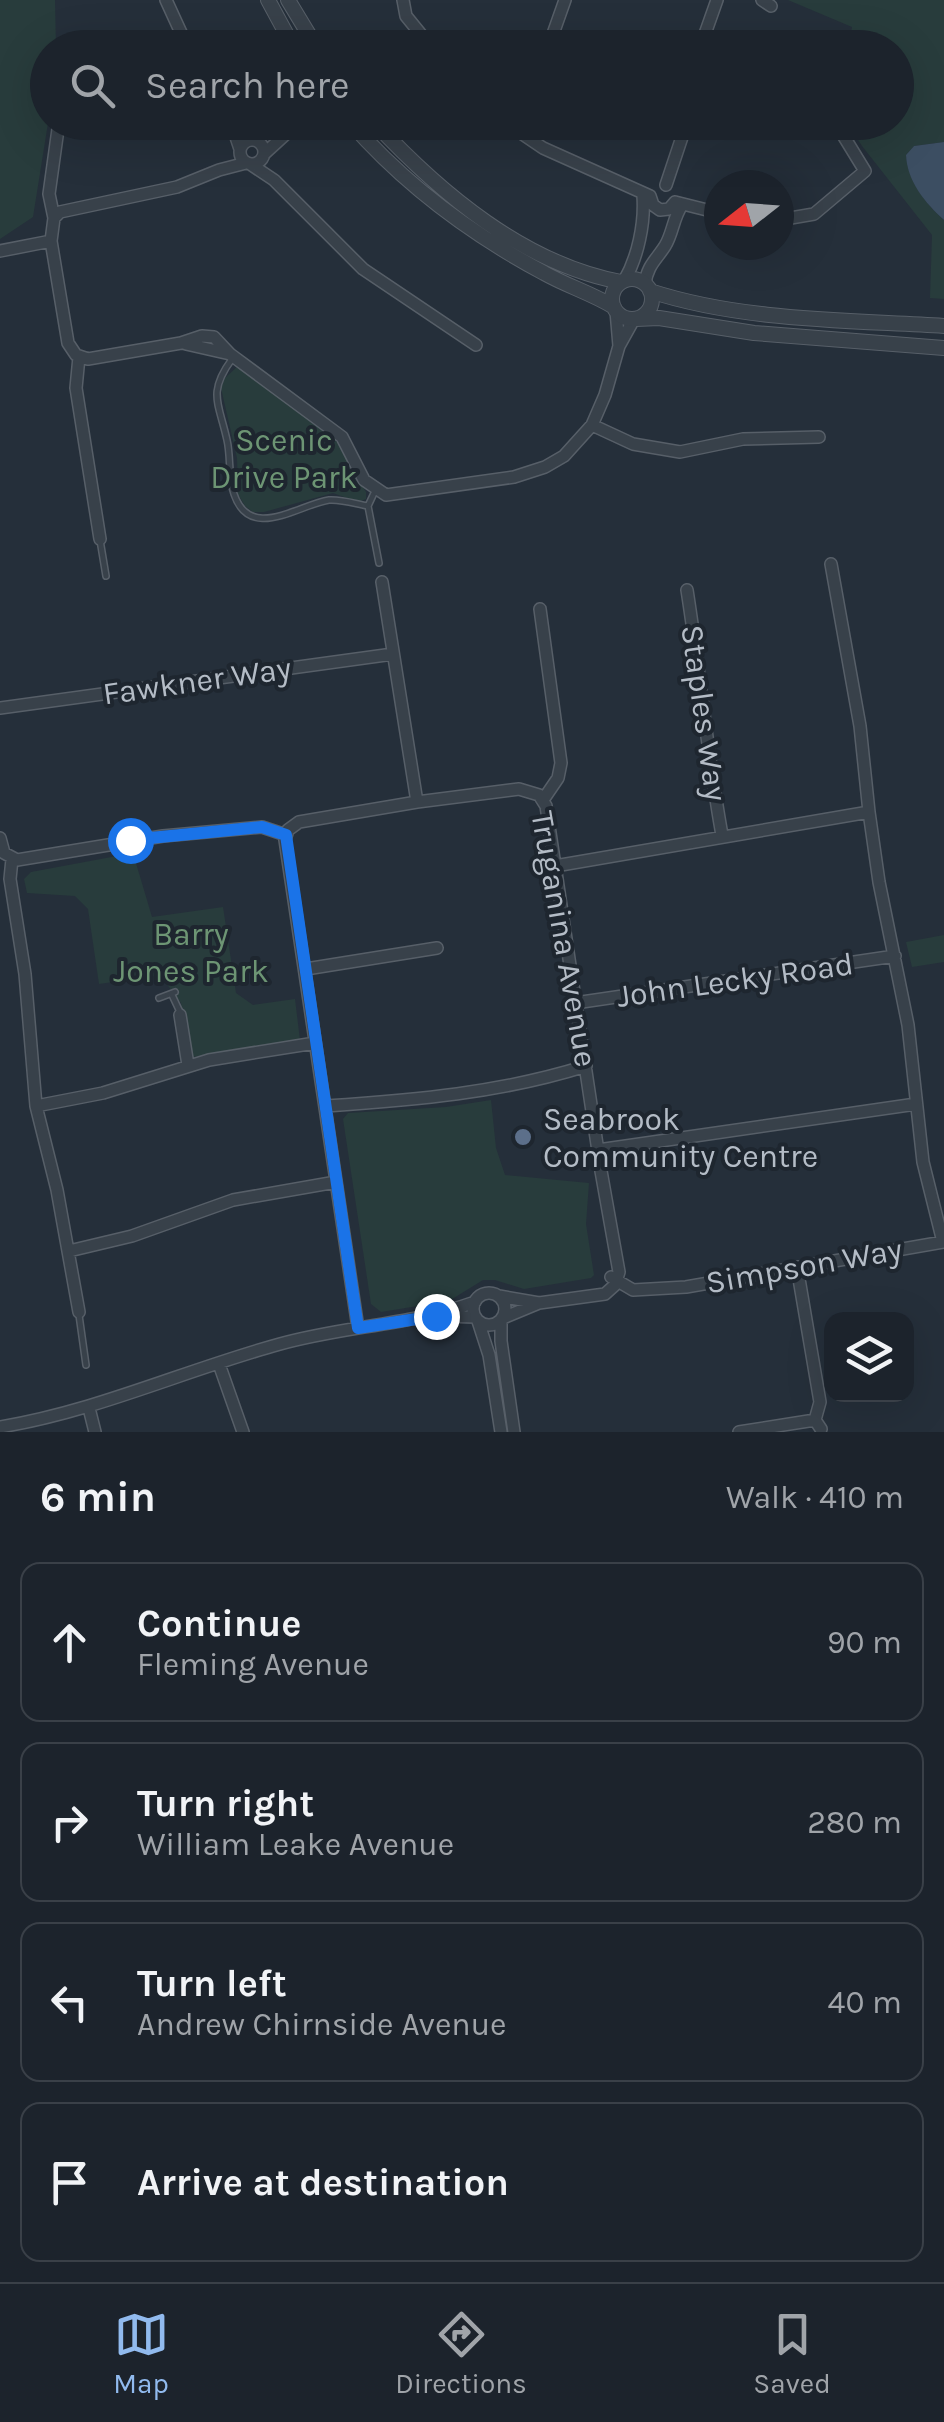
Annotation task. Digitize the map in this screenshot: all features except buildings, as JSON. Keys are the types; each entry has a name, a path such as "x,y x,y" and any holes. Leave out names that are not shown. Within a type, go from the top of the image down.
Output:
{"street":[{"path":"166,0 180,30"},
{"path":"268,0 284,30"},
{"path":"288,0 306,30"},
{"path":"403,0 406,16 417,30"},
{"path":"554,30 565,0"},
{"path":"706,30 717,0"},
{"path":"56,140 49,194 54,218 51,242 68,342 79,357 88,359 181,343 232,355 342,437 364,480 375,490 398,495 524,475 564,456 592,426 619,346 635,319 650,308 649,267 668,239 678,204 676,194 666,185"},
{"path":"243,140 310,219 363,269 476,345"},
{"path":"54,218 60,212 177,187 272,140"},
{"path":"367,140 457,220 549,276 588,292 624,318 659,318 754,333 944,348"},
{"path":"391,140 424,174 506,234 578,270 622,282 635,279 690,303 944,326"},
{"path":"534,140 647,196 660,210 678,204 704,210"},
{"path":"666,185 681,140"},
{"path":"794,217 814,214 865,172 846,140"},
{"path":"619,346 612,296 631,268 647,196 654,188 666,185"},
{"path":"641,232 658,226 665,230 668,239"},
{"path":"0,251 51,242"},
{"path":"79,357 76,388 100,539"},
{"path":"592,426 633,444 680,452 742,439 818,437"},
{"name":"Simpson Way","path":"614,1280 626,1288 643,1291 714,1283 943,1244 923,1162 895,956 879,882 860,726 831,564"},
{"path":"382,582 417,802"},
{"name":"Staples Way","path":"687,590 709,766 722,835"},
{"path":"540,609 561,764 558,778 544,800"},
{"name":"Fawkner Way","path":"0,708 393,654"},
{"name":"Truganina Avenue","path":"286,835 299,822 417,802 519,789 544,800 613,1249 614,1280"},
{"path":"555,866 870,812"},
{"path":"0,838 4,853 22,860 130,840 262,827 286,835 358,1328"},
{"path":"12,859 10,880 25,974 36,1106 69,1251 78,1312"},
{"path":"306,969 437,948"},
{"name":"John Lecky Road","path":"576,1003 895,956"},
{"path":"180,1015 188,1065"},
{"path":"36,1106 104,1094 188,1065 315,1043"},
{"path":"326,1106 480,1092 586,1066"},
{"path":"598,1150 916,1104"},
{"path":"69,1251 132,1236 233,1200 336,1182"},
{"path":"739,1432 820,1427 820,1402 797,1266"},
{"path":"0,1428 88,1408 293,1340 436,1316 475,1302 485,1294 539,1302 588,1296 614,1280"},
{"path":"499,1296 504,1304 500,1341 514,1432"},
{"path":"475,1302 489,1355 501,1432"},
{"path":"436,1316 477,1319 490,1325 539,1302"},
{"path":"220,1364 243,1432"},
{"path":"88,1408 95,1432"}],"lane":[{"path":"232,355 215,389 227,439 232,487 240,506 249,515 265,521 330,500 368,506"},
{"path":"375,490 368,506 380,564"},
{"path":"100,539 106,576"},
{"path":"160,998 173,994 180,1015"},
{"path":"78,1312 86,1366"}],"green space":[{"path":"0,0 55,0 56,30 30,30 30,140 45,140 33,217 0,239"},
{"path":"788,0 944,0 944,142 914,146 906,155 919,191 944,220 944,299 930,298 932,235 858,140 914,140 914,30 852,30"},
{"name":"Scenic Drive Park","path":"238,366 333,437 348,453 366,499 358,502 333,493 264,512 253,512 245,506 238,494 237,458 221,388"},
{"name":"Barry Jones Park","path":"133,853 152,917 223,907 236,993 253,1005 295,999 300,1040 193,1057 184,1035 181,1003 160,975 99,984 88,909 75,896 27,893 24,879 31,872"},
{"path":"944,935 944,962 912,967 906,942"},
{"path":"491,1100 496,1148 505,1175 589,1183 586,1224 594,1275 524,1289 483,1280 449,1301 381,1312 371,1304 343,1119 348,1113"}],"water":[{"path":"944,142 944,220 918,191 906,155 914,146"}],"place":[{"name":"Seabrook Community Centre","path":"523,1137"}],"route":[{"path":"130,840 262,827 286,835 358,1328 436,1316"}]}
